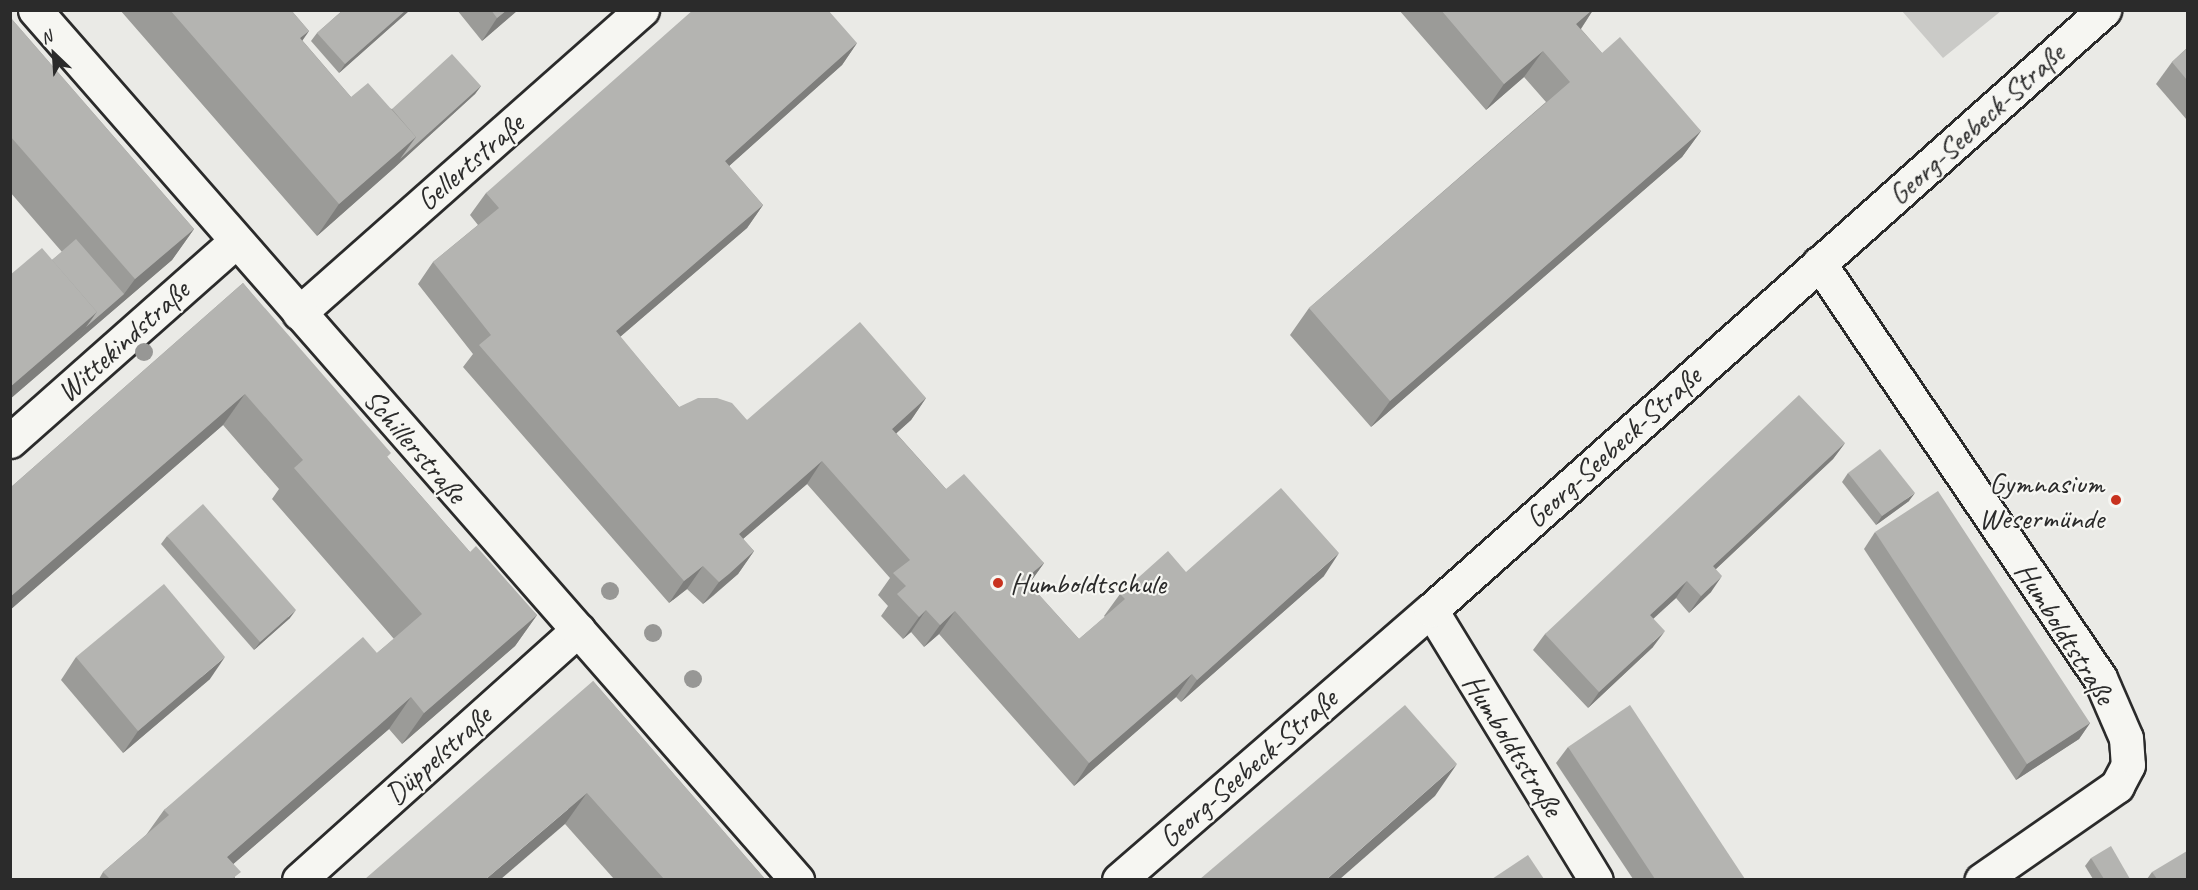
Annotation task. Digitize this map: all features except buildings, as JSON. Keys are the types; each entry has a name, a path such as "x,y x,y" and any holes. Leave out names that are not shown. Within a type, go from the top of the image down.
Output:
{"street":[{"name":"Schillerstraße","path":"35,10 796,879"},
{"name":"Gellertstraße","path":"299,313 642,10"},
{"name":"Georg-Seebeck-Straße","path":"1119,879 1431,610 2104,10"},
{"name":"Wittekindstraße","path":"10,441 236,241"},
{"name":"Humboldtstraße","path":"1819,263 2100,678 2126,738 2128,765 2117,786 1982,879"},
{"name":"Humboldtstraße","path":"1431,610 1596,879"},
{"name":"Düppelstraße","path":"299,879 578,630"}],"shaded area":[{"path":"1902,11 2001,11 1943,58"}],"place":[{"name":"Gymnasium Wesermünde","path":"2116,500"},
{"name":"Humboldtschule","path":"998,583"}]}
